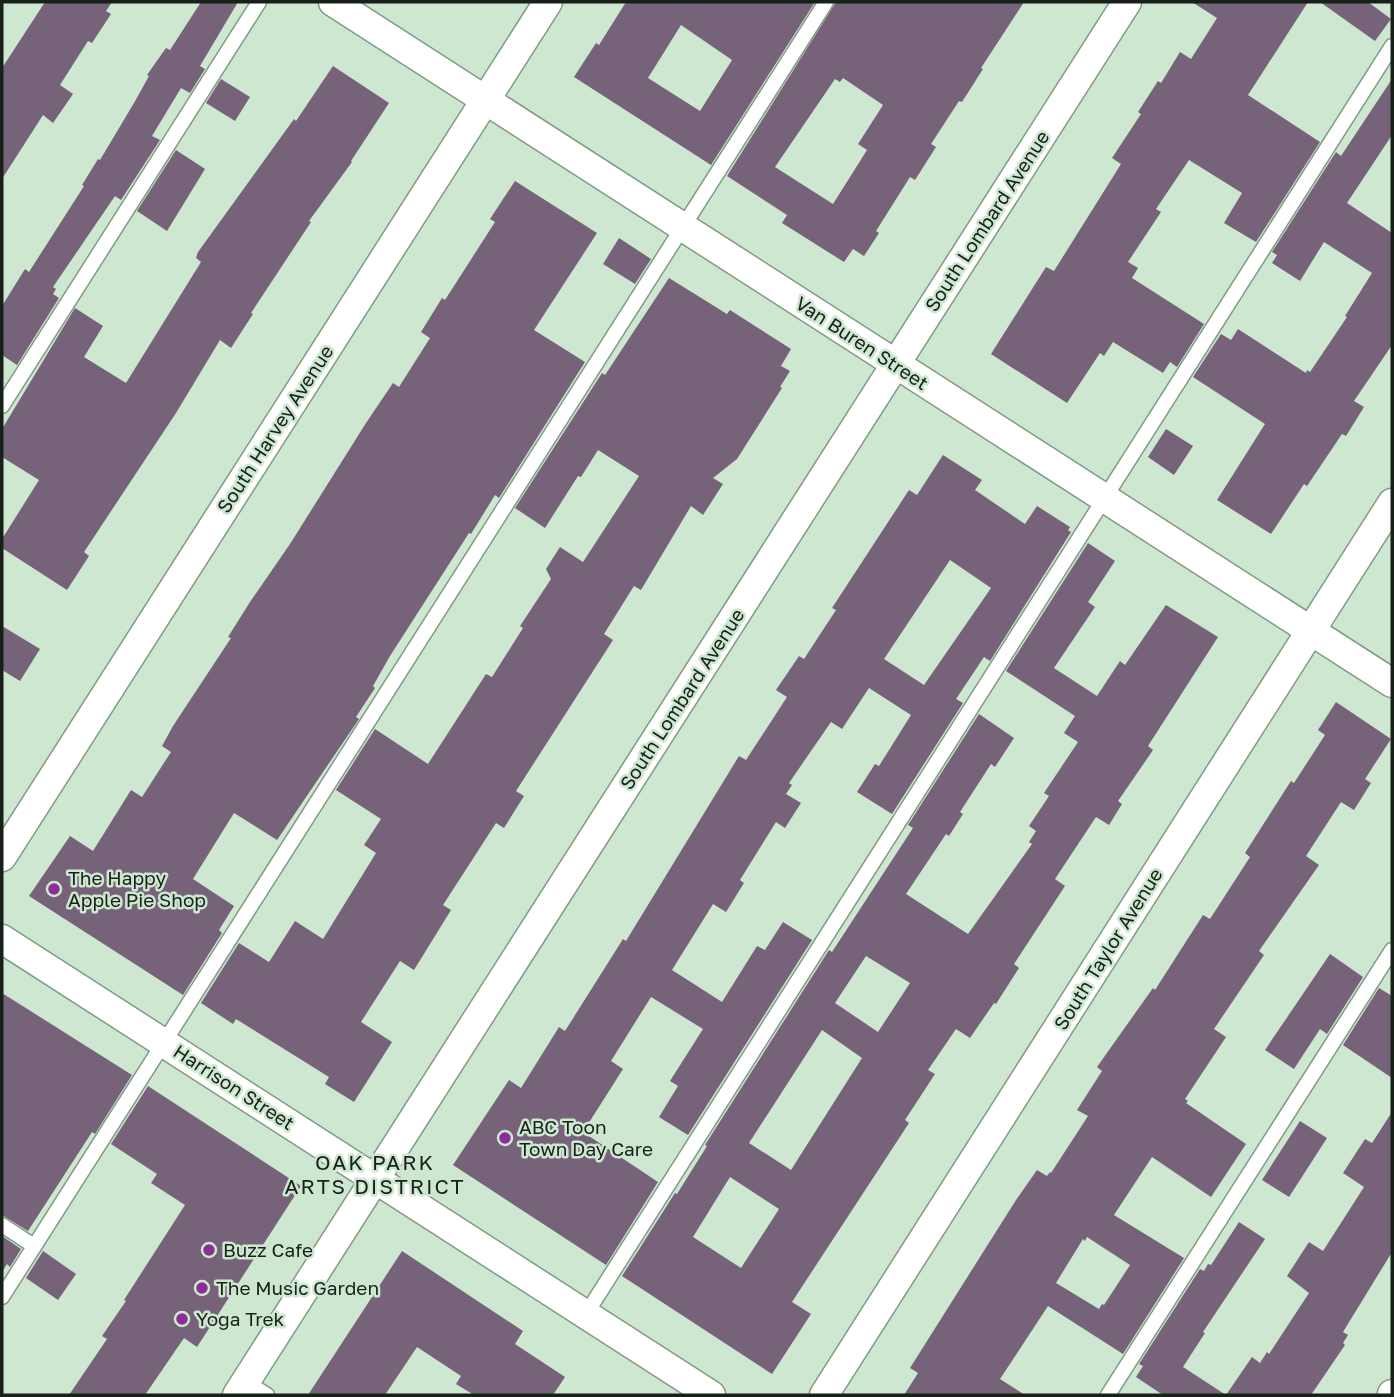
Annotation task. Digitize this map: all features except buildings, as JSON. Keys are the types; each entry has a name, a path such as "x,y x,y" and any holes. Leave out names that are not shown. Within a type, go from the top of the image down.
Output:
{"street":[{"name":"Van Buren Street","path":"333,2 1392,683"},
{"name":"South Harvey Avenue","path":"2,857 548,2"},
{"name":"South Lombard Avenue","path":"250,1391 376,1179 1127,2"},
{"name":"South Taylor Avenue","path":"824,1395 1392,503"},
{"name":"Harrison Street","path":"2,939 711,1395"}],"lane":[{"path":"2,406 259,2"},
{"path":"2,1297 826,2"},
{"path":"586,1314 1392,46"},
{"path":"1108,1395 1392,950"},
{"path":"2,1225 34,1246"}],"place":[{"name":"The Happy Apple Pie Shop","path":"54,889"},
{"name":"ABC Toon Town Day Care","path":"505,1138"},
{"name":"Buzz Cafe","path":"209,1250"},
{"name":"The Music Garden","path":"202,1288"},
{"name":"Yoga Trek","path":"182,1319"}],"district":[{"name":"OAK PARK ARTS DISTRICT","path":"375,1175"}]}
